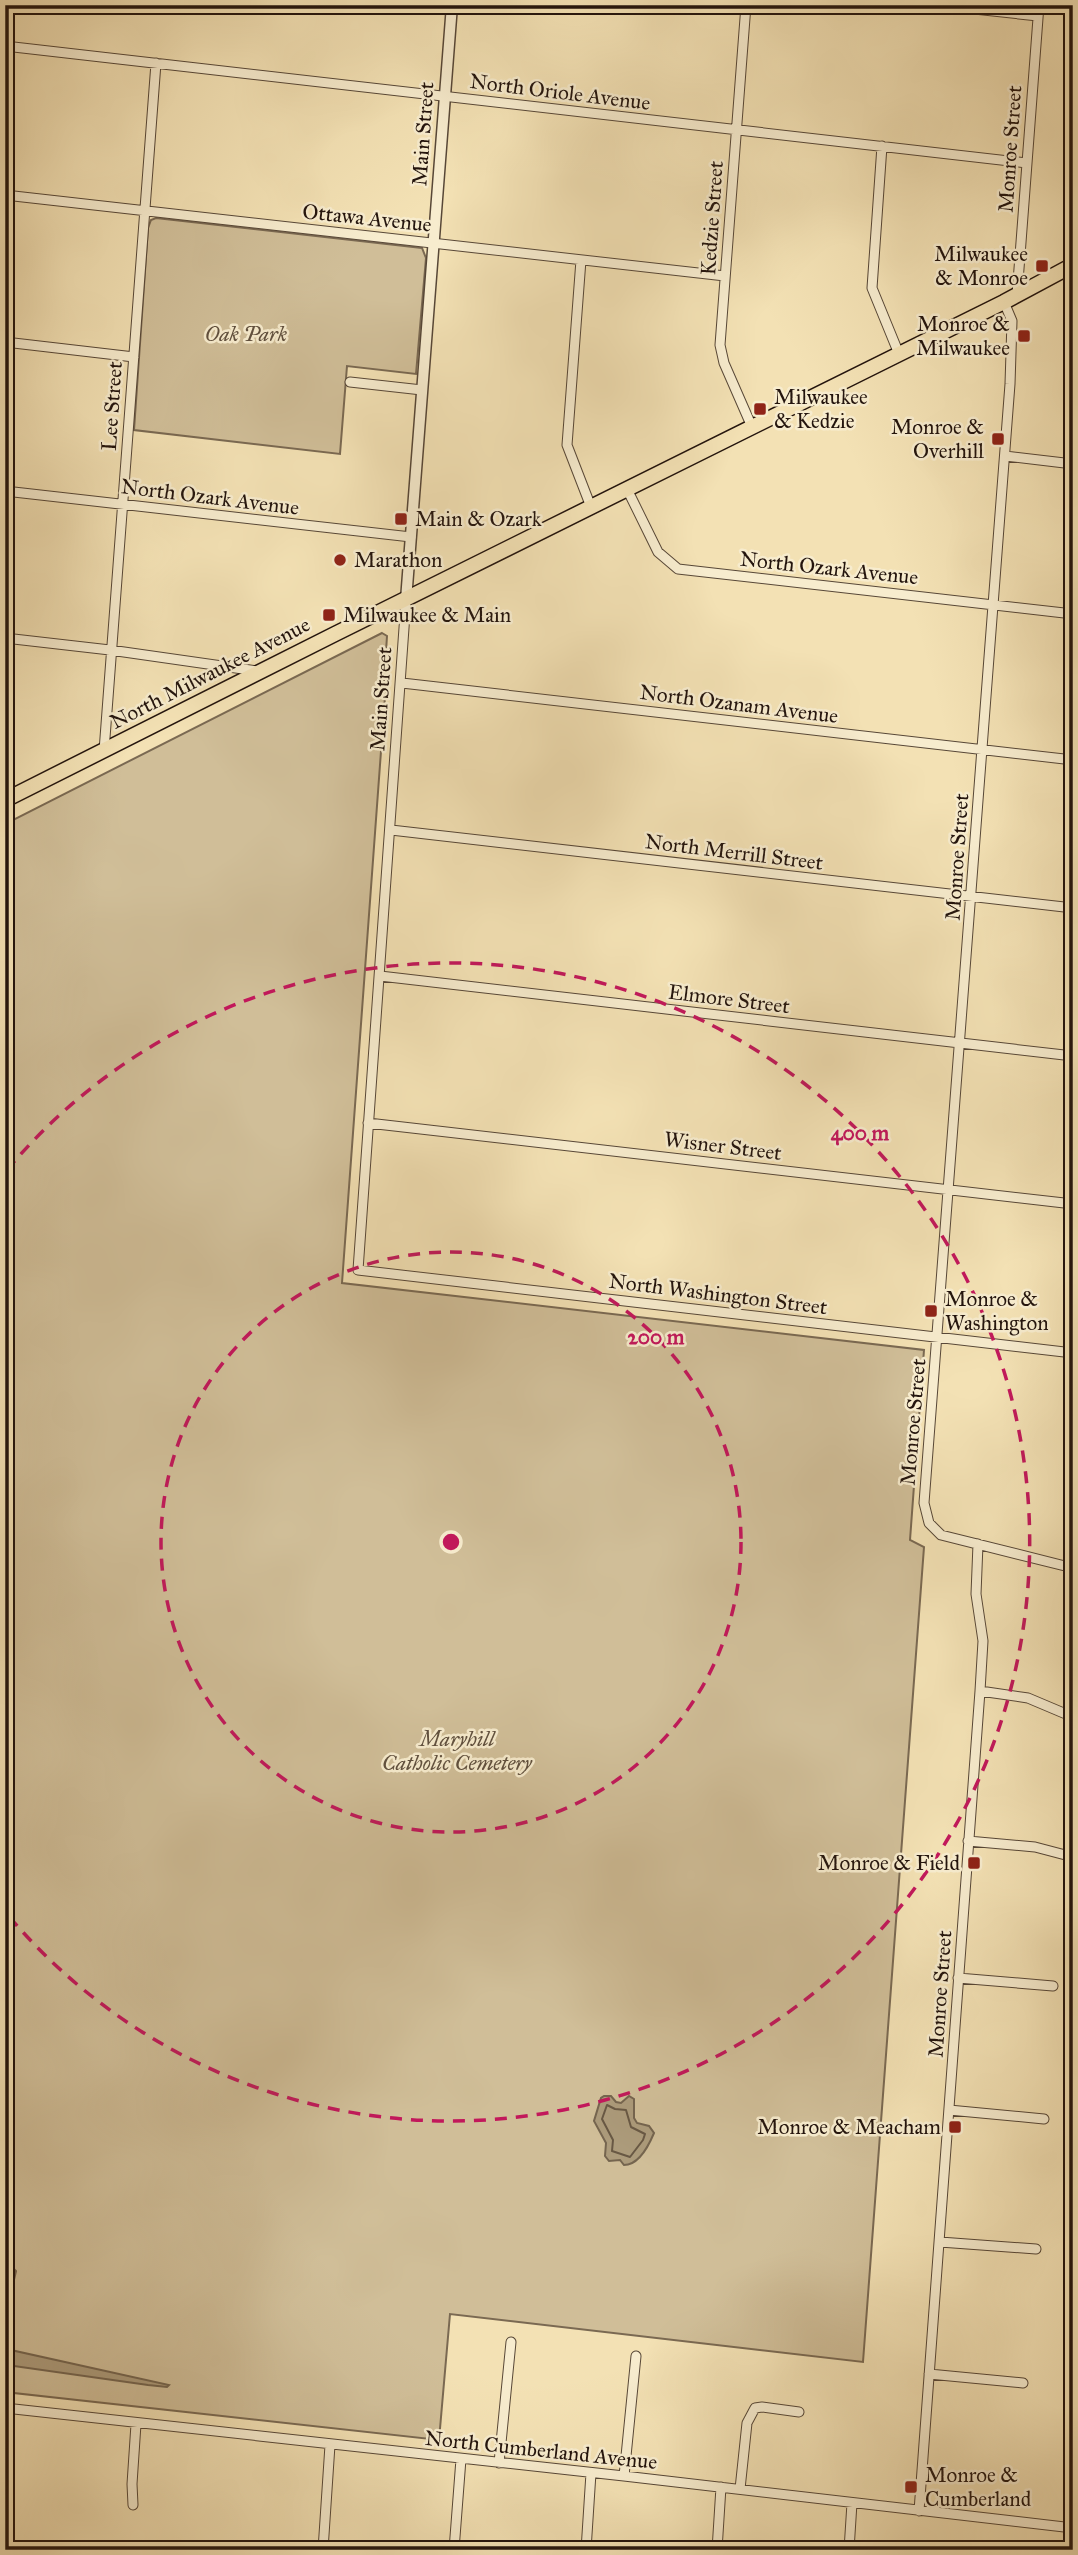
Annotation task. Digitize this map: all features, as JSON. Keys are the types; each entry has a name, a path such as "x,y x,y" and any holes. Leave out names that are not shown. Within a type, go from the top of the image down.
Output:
{"main road":[{"name":"North Milwaukee Avenue","path":"5,800 1072,267"}],"street":[{"name":"Main Street","path":"358,1270 452,5"},
{"name":"Kedzie Street","path":"746,5 725,276 722,355 752,427"},
{"path":"937,5 1038,16"},
{"name":"Monroe Street","path":"919,2511 983,1641 976,1594 978,1544 941,1535 929,1524 924,1503 1005,456 1013,321 1010,299 1027,163 1039,5"},
{"name":"North Oriole Avenue","path":"5,46 1027,163"},
{"name":"Lee Street","path":"104,751 156,63"},
{"path":"882,146 872,288 899,354"},
{"name":"Ottawa Avenue","path":"5,195 725,276"},
{"path":"581,260 566,435 569,454 591,507"},
{"path":"5,342 134,357"},
{"path":"350,382 422,390"},
{"path":"1005,456 1073,464"},
{"name":"North Ozark Avenue","path":"627,489 658,552 678,569 1073,614"},
{"name":"North Ozark Avenue","path":"5,491 411,537"},
{"path":"5,638 260,672"},
{"name":"North Ozanam Avenue","path":"402,683 1073,760"},
{"name":"North Merrill Street","path":"391,830 1073,908"},
{"name":"Elmore Street","path":"380,976 1073,1056"},
{"name":"Wisner Street","path":"369,1123 1073,1204"},
{"name":"North Washington Street","path":"358,1270 1073,1353"},
{"path":"978,1544 1073,1568"},
{"path":"980,1691 1018,1695 1073,1717"},
{"path":"968,1841 1035,1847 1073,1857"},
{"path":"958,1978 1053,1986"},
{"path":"949,2110 1044,2119"},
{"path":"940,2242 1036,2249"},
{"path":"499,2463 511,2342"},
{"path":"624,2476 636,2356"},
{"path":"929,2374 1024,2383"},
{"name":"North Cumberland Avenue","path":"5,2408 1073,2528"},
{"path":"740,2489 747,2423 754,2408 799,2412"},
{"path":"133,2505 136,2424"},
{"path":"323,2550 330,2445"},
{"path":"454,2550 461,2459"},
{"path":"586,2550 591,2473"},
{"path":"717,2550 722,2487"},
{"path":"849,2550 852,2503"}],"green space":[{"name":"Oak Park","path":"156,218 422,248 426,258 416,374 347,366 340,454 134,430 148,228 151,220"},
{"name":"Maryhill Catholic Cemetery","path":"382,633 387,636 386,683 342,1283 924,1350 910,1540 924,1547 863,2362 450,2314 439,2440 5,2392 5,824"}],"water":[{"path":"604,2096 611,2096 621,2103 629,2096 634,2099 634,2118 637,2123 649,2126 654,2133 643,2154 634,2162 624,2165 620,2160 609,2161 605,2156 606,2143 594,2121"},
{"path":"13,2268 16,2271 9,2302 6,2344 11,2350 169,2385 148,2385 14,2366 5,2369 5,2269"}],"place":[{"name":"Milwaukee & Monroe","path":"1042,266"},
{"name":"Monroe & Milwaukee","path":"1024,336"},
{"name":"Milwaukee & Kedzie","path":"760,409"},
{"name":"Monroe & Overhill","path":"998,439"},
{"name":"Main & Ozark","path":"401,519"},
{"name":"Marathon","path":"340,560"},
{"name":"Milwaukee & Main","path":"329,615"},
{"name":"Monroe & Washington","path":"931,1311"},
{"name":"Monroe & Field","path":"974,1863"},
{"name":"Monroe & Meacham","path":"955,2127"},
{"name":"Monroe & Cumberland","path":"911,2487"}]}
